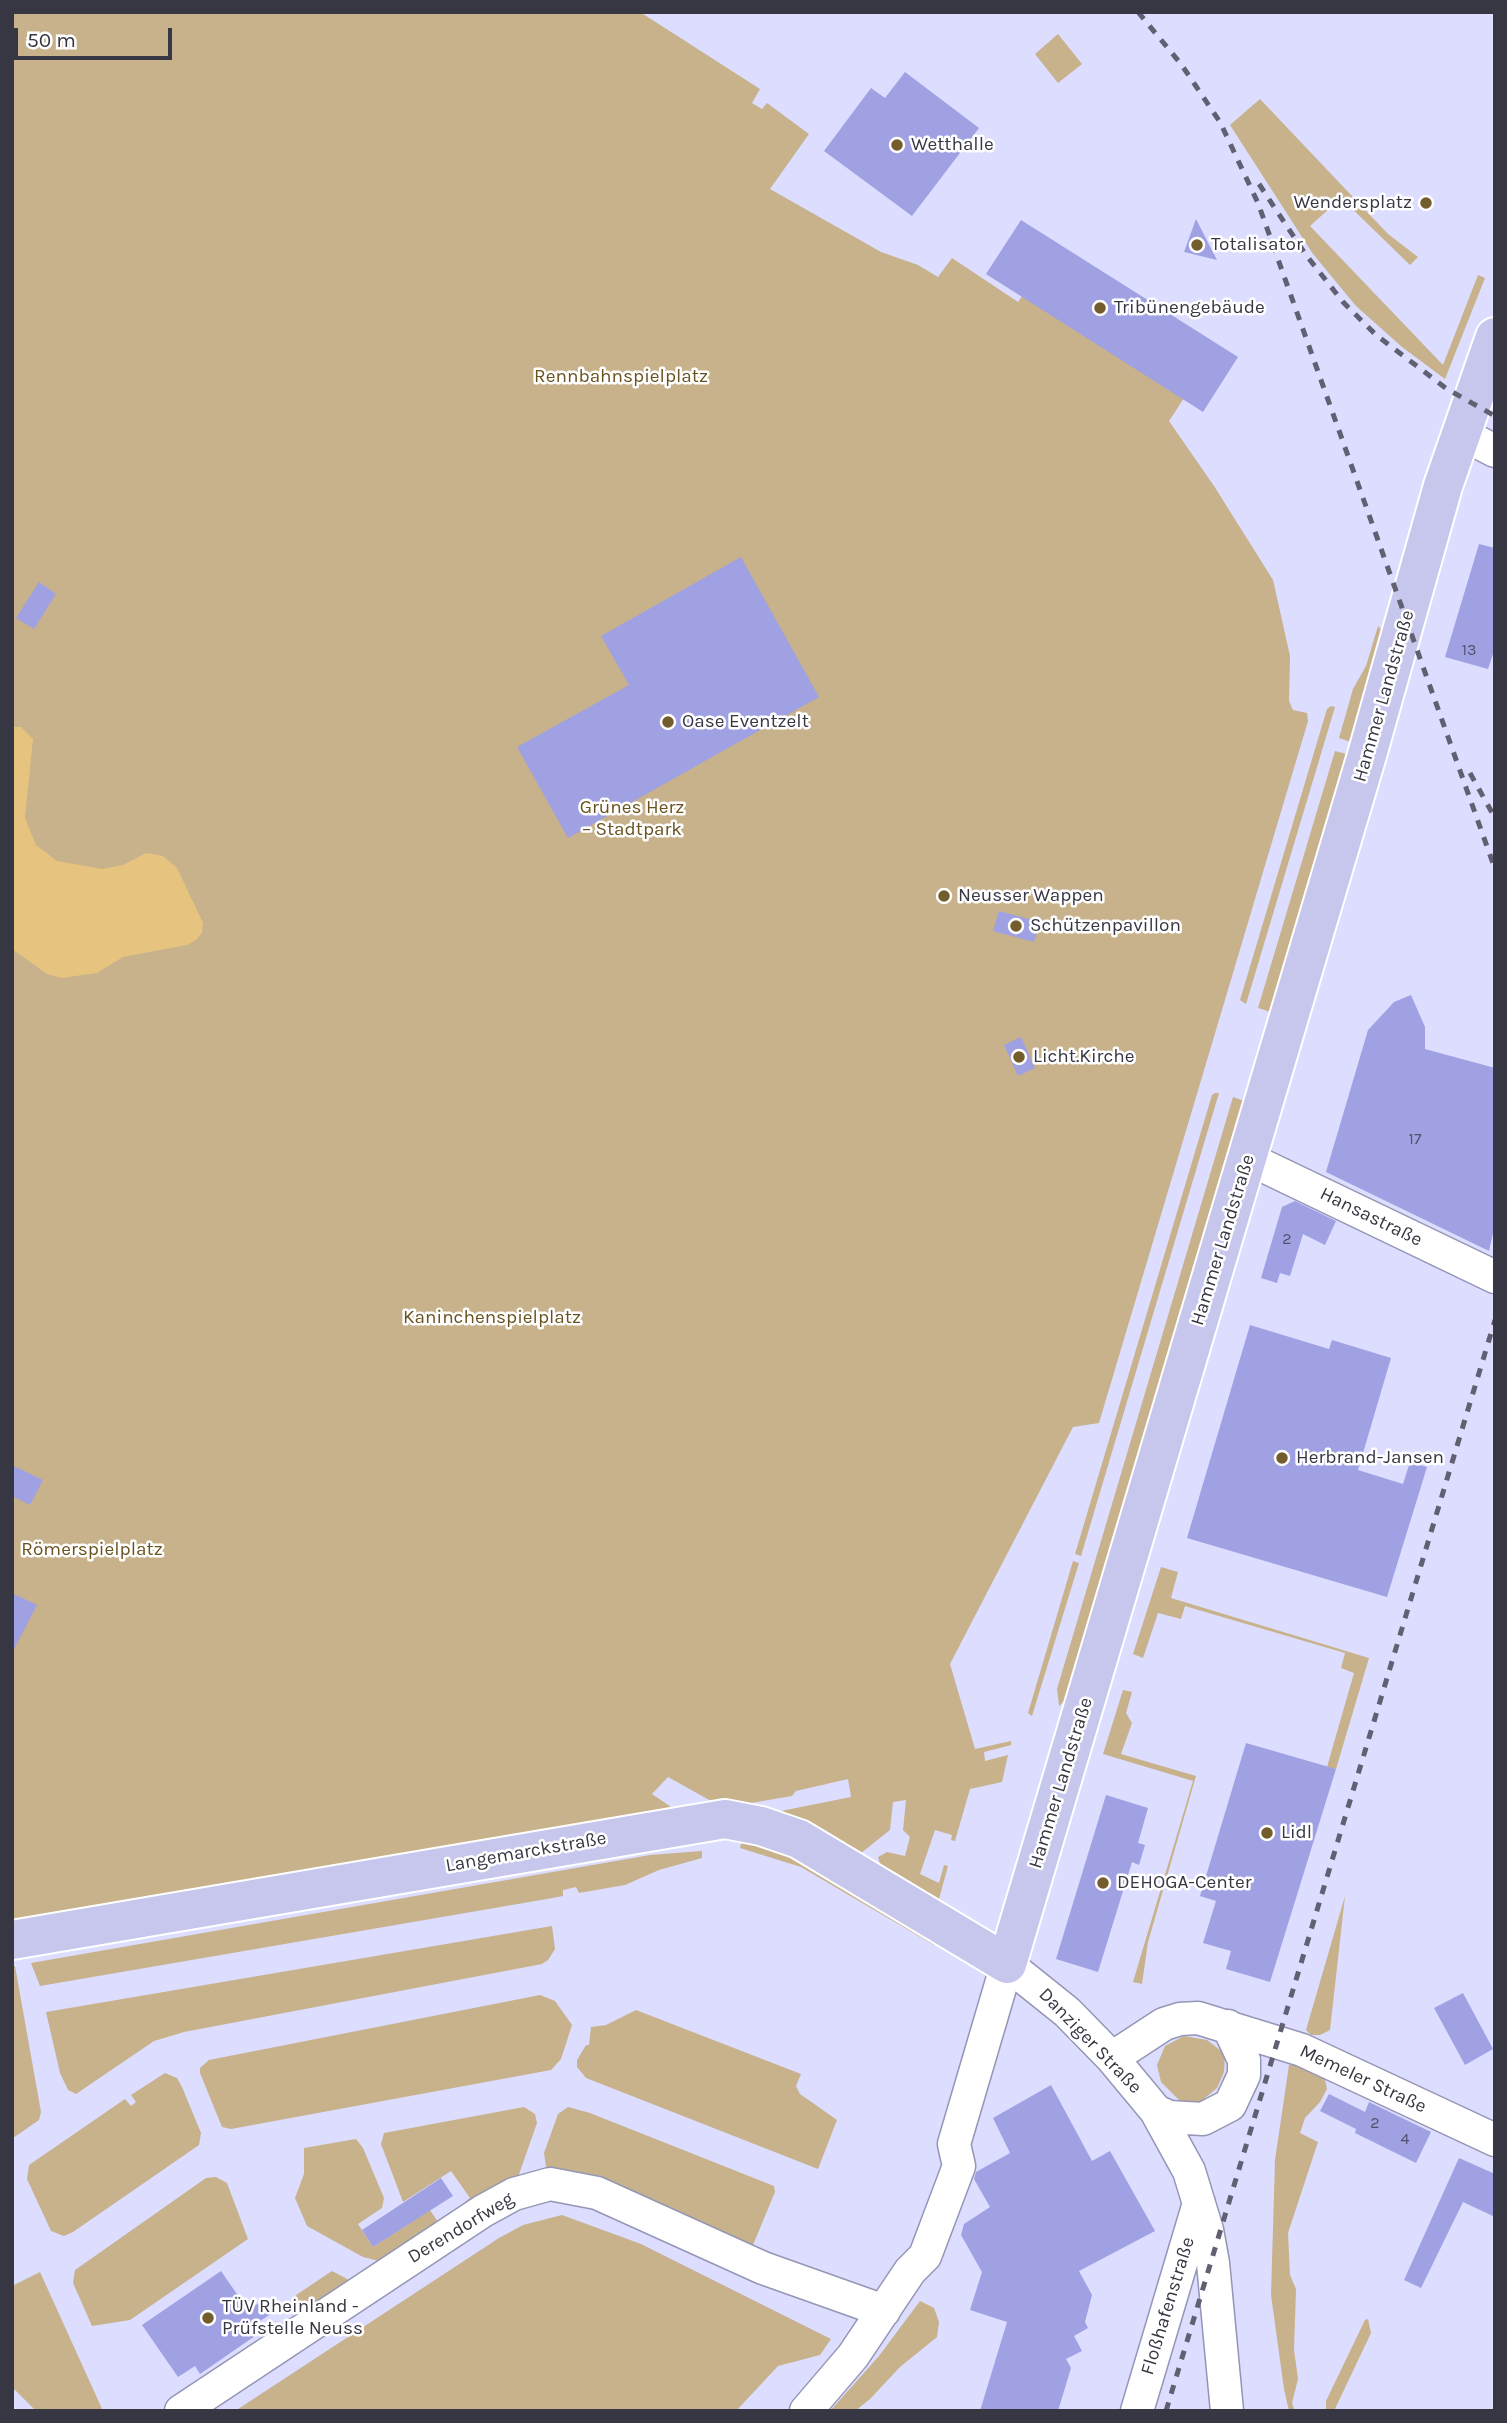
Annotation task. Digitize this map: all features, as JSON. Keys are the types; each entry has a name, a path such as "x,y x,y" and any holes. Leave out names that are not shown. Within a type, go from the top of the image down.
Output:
{"main road":[{"name":"Hammer Landstraße","path":"1007,1964 1460,433 1495,337"},
{"name":"Langemarckstraße","path":"12,1940 725,1819 761,1825 799,1839 1007,1964"}],"street":[{"path":"1460,433 1495,450"},
{"name":"Hansastraße","path":"1247,1158 1495,1277"},
{"name":"Danziger Straße","path":"1007,1964 1067,2012 1112,2058 1156,2111 1189,2171 1199,2202 1214,2275 1227,2411"},
{"name":"Hammer Landstraße","path":"806,2411 853,2356 910,2271 925,2256 959,2166 954,2144 1007,1964"},
{"name":"Memeler Straße","path":"1112,2058 1145,2035 1181,2019 1198,2018 1302,2050 1495,2140"},
{"path":"1156,2111 1169,2117 1203,2119 1230,2105 1244,2075 1244,2060 1228,2026"},
{"name":"Derendorfweg","path":"181,2411 482,2211 514,2194 550,2184 597,2193 763,2267 884,2311"},
{"name":"Floßhafenstraße","path":"1137,2411 1199,2202"}],"green space":[{"name":"Grünes Herz – Stadtpark","path":"12,12 640,12 760,89 752,103 762,109 767,103 809,134 770,189 881,252 918,265 938,277 952,258 1018,302 1027,289 1186,395 1169,421 1273,580 1290,656 1289,701 1293,710 1307,713 1308,721 1099,1423 1073,1427 950,1664 975,1749 1011,1741 1011,1745 984,1752 985,1761 1008,1755 1002,1782 970,1789 955,1841 951,1840 952,1835 935,1830 920,1874 939,1883 944,1865 948,1866 939,1899 880,1864 878,1857 887,1852 905,1856 910,1837 903,1830 906,1800 893,1802 890,1830 861,1853 811,1824 776,1812 851,1797 848,1779 796,1791 792,1796 739,1805 729,1803 726,1798 711,1801 668,1777 652,1794 677,1811 12,1928"},
{"path":"1058,34 1082,64 1058,83 1035,54"},
{"path":"1260,99 1388,234 1418,257 1410,265 1341,198 1310,226 1443,365 1478,275 1485,278 1445,379 1402,347 1356,306 1313,254 1230,125"},
{"path":"1378,626 1386,634 1354,743 1339,738 1353,689 1366,666"},
{"path":"1335,707 1246,1004 1240,1000 1327,709"},
{"path":"1335,751 1351,755 1274,1013 1258,1008"},
{"path":"1219,1093 1081,1556 1075,1554 1212,1095"},
{"path":"1233,1097 1247,1102 1072,1693 1059,1706 1057,1689"},
{"path":"1073,1561 1079,1563 1032,1716 1028,1713"},
{"path":"1161,1567 1178,1572 1171,1598 1369,1658 1336,1769 1327,1767 1354,1673 1341,1668 1345,1653 1185,1606 1181,1619 1158,1613 1143,1658 1133,1654"},
{"path":"1123,1690 1132,1692 1126,1713 1132,1723 1121,1754 1196,1776 1148,1942 1142,1984 1133,1982 1193,1781 1103,1754"},
{"path":"742,1840 783,1852 937,1939 934,1945 801,1867 740,1848"},
{"path":"702,1851 702,1858 659,1870 625,1885 579,1893 576,1887 563,1890 563,1896 547,1899 40,1986 31,1963 650,1855"},
{"path":"1345,1896 1330,2030 1320,2035 1311,2035 1306,2030"},
{"path":"552,1926 555,1949 542,1964 184,2032 154,2041 76,2094 68,2090 60,2073 46,2012"},
{"path":"12,1966 15,1966 41,2112 39,2120 13,2138"},
{"path":"540,1995 555,2001 572,2025 561,2059 551,2070 231,2129 222,2127 200,2073 200,2068 209,2060"},
{"path":"636,2010 801,2074 796,2086 800,2094 837,2120 818,2169 586,2078 577,2067 577,2060 586,2045 589,2045 591,2027 606,2025"},
{"path":"1184,2036 1207,2040 1225,2054 1224,2072 1217,2088 1199,2103 1181,2102 1161,2082 1157,2065 1165,2046"},
{"path":"1289,2065 1303,2065 1325,2080 1327,2089 1320,2102 1305,2118 1300,2133 1318,2142 1288,2233 1290,2275 1296,2289 1294,2350 1298,2379 1292,2403 1295,2411 1289,2411 1284,2389 1271,2295 1275,2160"},
{"path":"165,2073 177,2078 182,2087 201,2133 199,2145 73,2232 64,2236 51,2231 27,2179 29,2165 125,2099 131,2106 136,2102 131,2095"},
{"path":"524,2107 535,2114 537,2123 517,2180 467,2207 465,2202 470,2198 451,2171 403,2202 381,2144 384,2133"},
{"path":"568,2107 590,2113 774,2186 775,2192 753,2245 607,2184 547,2173 544,2153 558,2114"},
{"path":"356,2139 363,2148 384,2198 382,2208 358,2224 373,2247 430,2210 440,2225 383,2262 363,2257 307,2226 295,2198 304,2174 304,2148"},
{"path":"216,2177 227,2183 248,2239 130,2320 92,2326 73,2283 75,2270 206,2178"},
{"path":"562,2215 641,2244 831,2339 820,2355 778,2366 736,2411 235,2411 499,2238 523,2225"},
{"path":"332,2271 351,2281 310,2308 300,2305 296,2295"},
{"path":"40,2272 103,2411 36,2411 12,2387 12,2286"},
{"path":"920,2301 934,2308 939,2322 937,2337 900,2367 855,2411 830,2411 879,2356"},
{"path":"1368,2319 1371,2333 1334,2411 1326,2411 1326,2401 1365,2320"}],"shaded area":[{"path":"12,727 21,727 33,739 25,818 36,845 57,861 102,869 123,865 146,853 163,856 177,868 203,923 202,933 196,940 187,945 123,957 97,973 62,978 47,974 12,949"}],"building":[{"name":"Wetthalle","path":"905,72 979,128 912,216 824,151 871,88 885,98"},
{"path":"1196,219 1217,260 1184,252"},
{"path":"1021,220 1238,357 1203,412 986,274"},
{"path":"1479,544 1495,548 1495,648 1488,669 1445,657"},
{"name":"Oase Eventzelt","path":"741,557 819,697 568,838 517,747 629,685 601,636"},
{"path":"39,582 56,594 34,629 16,618"},
{"name":"Schützenpavillon","path":"999,911 1040,922 1034,942 993,931"},
{"path":"1411,995 1425,1027 1425,1049 1495,1068 1495,1224 1489,1251 1326,1172 1368,1030 1394,1002"},
{"name":"Licht.Kirche","path":"1021,1037 1035,1068 1018,1076 1004,1045"},
{"path":"1295,1201 1336,1221 1325,1245 1303,1234 1290,1276 1280,1273 1277,1283 1261,1278 1282,1207"},
{"name":"Herbrand-Jansen","path":"1250,1325 1329,1349 1332,1340 1391,1358 1358,1470 1403,1484 1410,1462 1427,1467 1387,1597 1187,1538"},
{"path":"12,1465 43,1480 30,1505 12,1496"},
{"path":"12,1593 37,1605 12,1653"},
{"name":"Lidl","path":"1246,1743 1336,1769 1270,1982 1226,1969 1231,1951 1203,1943 1216,1901 1200,1896"},
{"name":"DEHOGA-Center","path":"1106,1795 1148,1808 1138,1843 1145,1845 1139,1865 1132,1862 1098,1972 1056,1959"},
{"path":"1463,1993 1493,2049 1465,2065 1434,2008"},
{"path":"1051,2085 1092,2161 1110,2151 1155,2231 1079,2271 1092,2295 1085,2322 1088,2328 1074,2336 1082,2351 1066,2359 1071,2368 1058,2411 980,2411 1007,2322 970,2310 982,2272 961,2235 964,2224 990,2207 974,2179 976,2172 1010,2153 993,2118"},
{"path":"1329,2094 1365,2112 1369,2102 1431,2132 1416,2163 1355,2133 1356,2129 1320,2111"},
{"path":"1459,2158 1495,2174 1495,2217 1463,2202 1421,2288 1404,2280"},
{"path":"441,2178 453,2196 373,2247 362,2230"},
{"name":"TÜV Rheinland - Prüfstelle Neuss","path":"221,2271 248,2310 265,2299 274,2312 249,2328 255,2336 200,2374 195,2366 178,2377 142,2325"}],"railway":[{"path":"1138,12 1181,64 1220,122 1258,203 1495,869"},
{"path":"1259,184 1306,255 1343,302 1376,335 1447,389 1495,416"},
{"path":"1470,773 1495,818"},
{"path":"1166,2411 1495,1320"}],"place":[{"name":"Wetthalle","path":"897,145"},
{"name":"Wendersplatz","path":"1426,203"},
{"name":"Totalisator","path":"1197,245"},
{"name":"Tribünengebäude","path":"1100,308"},
{"name":"Oase Eventzelt","path":"668,722"},
{"name":"Neusser Wappen","path":"944,896"},
{"name":"Schützenpavillon","path":"1016,926"},
{"name":"Licht.Kirche","path":"1019,1057"},
{"name":"Herbrand-Jansen","path":"1282,1458"},
{"name":"Lidl","path":"1267,1833"},
{"name":"DEHOGA-Center","path":"1103,1883"},
{"name":"TÜV Rheinland - Prüfstelle Neuss","path":"208,2318"}],"park label":[{"name":"Rennbahnspielplatz","path":"621,377"},
{"name":"Kaninchenspielplatz","path":"492,1318"},
{"name":"Römerspielplatz","path":"92,1550"}]}
